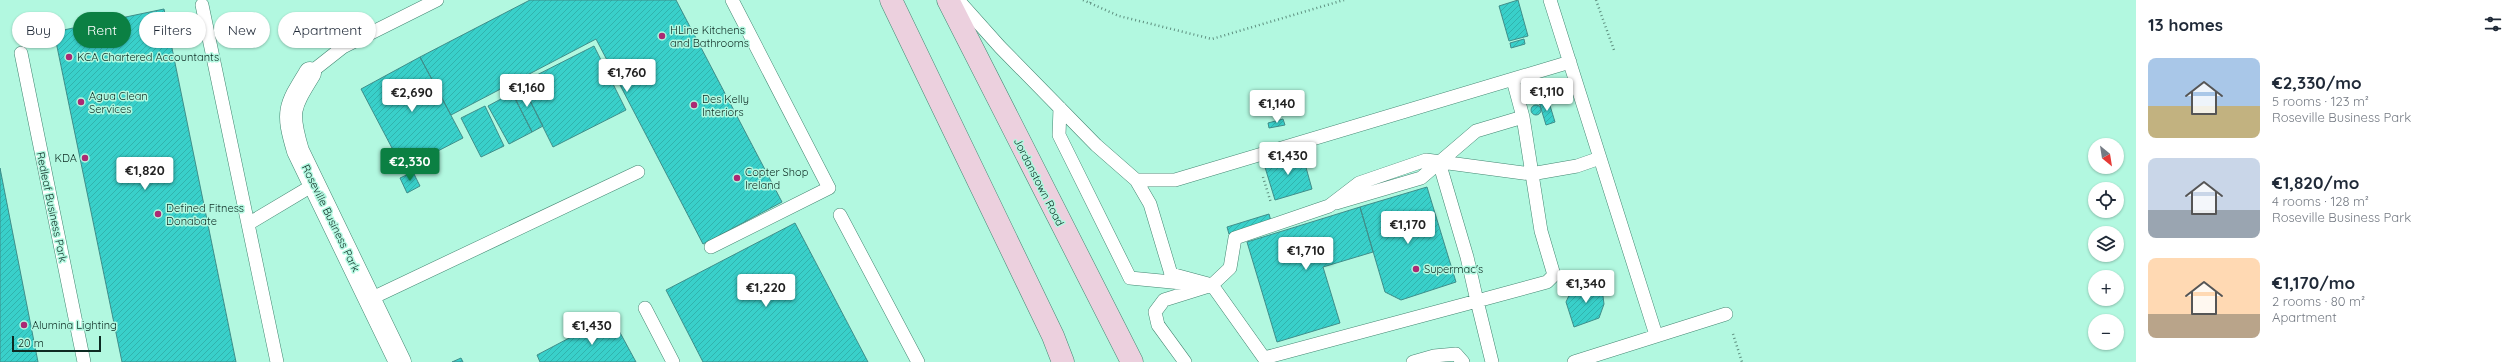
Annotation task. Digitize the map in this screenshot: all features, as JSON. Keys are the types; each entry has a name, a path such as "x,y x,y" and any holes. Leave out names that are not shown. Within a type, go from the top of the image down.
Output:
{"main road":[{"path":"891,0 1053,336 1062,362"},
{"name":"Jordanstown Road","path":"948,0 1132,362"}],"street":[{"name":"Roseville Business Park","path":"310,73 292,104 291,127 298,151 400,362"}],"lane":[{"path":"310,73 343,47 437,0"},
{"path":"711,247 830,188 732,0"},
{"path":"958,0 1000,47 1096,146 1136,180 1150,204 1172,274 1212,285 1264,358 1547,282 1554,274 1541,231 1523,117 1513,80"},
{"path":"1550,0 1656,335"},
{"path":"202,5 276,362"},
{"name":"Redleaf Business Park","path":"20,53 84,362"},
{"path":"1136,180 1175,180 1570,62"},
{"path":"1060,108 1059,135 1130,278 1212,285"},
{"path":"1439,162 1476,131 1523,117"},
{"path":"1185,362 1158,325 1155,312 1164,300 1212,285 1230,268 1235,238 1278,222 1329,206 1359,183 1426,160 1531,174 1577,166 1600,158"},
{"path":"1439,162 1467,257 1492,362"},
{"path":"370,299 638,172"},
{"path":"248,224 315,184"},
{"path":"840,215 918,362"},
{"path":"646,308 673,362"},
{"path":"1574,362 1726,314"},
{"path":"1412,362 1434,356 1456,354 1463,362"}],"path":[{"path":"1083,0 1119,16 1212,39 1344,0"},
{"path":"1090,3 1093,0"},
{"path":"1596,0 1614,50"},
{"path":"1257,156 1278,222"},
{"path":"1726,314 1742,362"}],"building":[{"path":"530,0 676,0 782,202 703,244 596,39 451,115 420,57"},
{"path":"1518,0 1528,36 1509,41 1499,6"},
{"path":"164,9 165,12 150,12"},
{"path":"139,14 139,48 172,48 236,362 122,362 57,48 65,48 65,30 73,28 73,48 131,48 131,16"},
{"path":"1524,39 1525,44 1511,48 1510,43"},
{"path":"594,46 626,110 553,147 521,83"},
{"path":"420,57 463,138 403,169 361,89"},
{"path":"522,85 543,126 532,132 511,90"},
{"path":"512,93 532,132 509,144 488,106"},
{"path":"1548,99 1555,122 1546,125 1539,102"},
{"path":"1534,105 1538,105 1540,106 1540,114 1534,115 1531,112 1531,108"},
{"path":"485,106 504,146 481,157 461,118"},
{"path":"1283,119 1285,125 1269,128 1268,123"},
{"path":"1302,153 1312,189 1275,200 1264,164"},
{"path":"0,168 38,362 0,362"},
{"path":"413,172 420,186 407,193 400,178"},
{"path":"1427,187 1456,282 1401,300 1385,292 1360,207"},
{"path":"1360,207 1373,252 1323,267 1340,323 1277,342 1247,242"},
{"path":"1269,214 1271,221 1229,234 1227,227"},
{"path":"795,223 868,362 703,362 666,290"},
{"path":"1601,281 1604,304 1599,318 1574,327 1566,302 1571,291"},
{"path":"611,316 636,362 540,362 537,355"},
{"path":"461,358 463,362 452,362"}],"place":[{"name":"HLine Kitchens and Bathrooms","path":"662,36"},
{"name":"KCA Chartered Accountants","path":"69,57"},
{"name":"Agua Clean Services","path":"81,102"},
{"name":"Des Kelly Interiors","path":"694,105"},
{"name":"KDA","path":"85,158"},
{"name":"Copter Shop Ireland","path":"737,178"},
{"name":"Defined Fitness Donabate","path":"158,214"},
{"name":"Supermac's","path":"1416,269"},
{"name":"Alumina Lighting","path":"24,325"}]}
